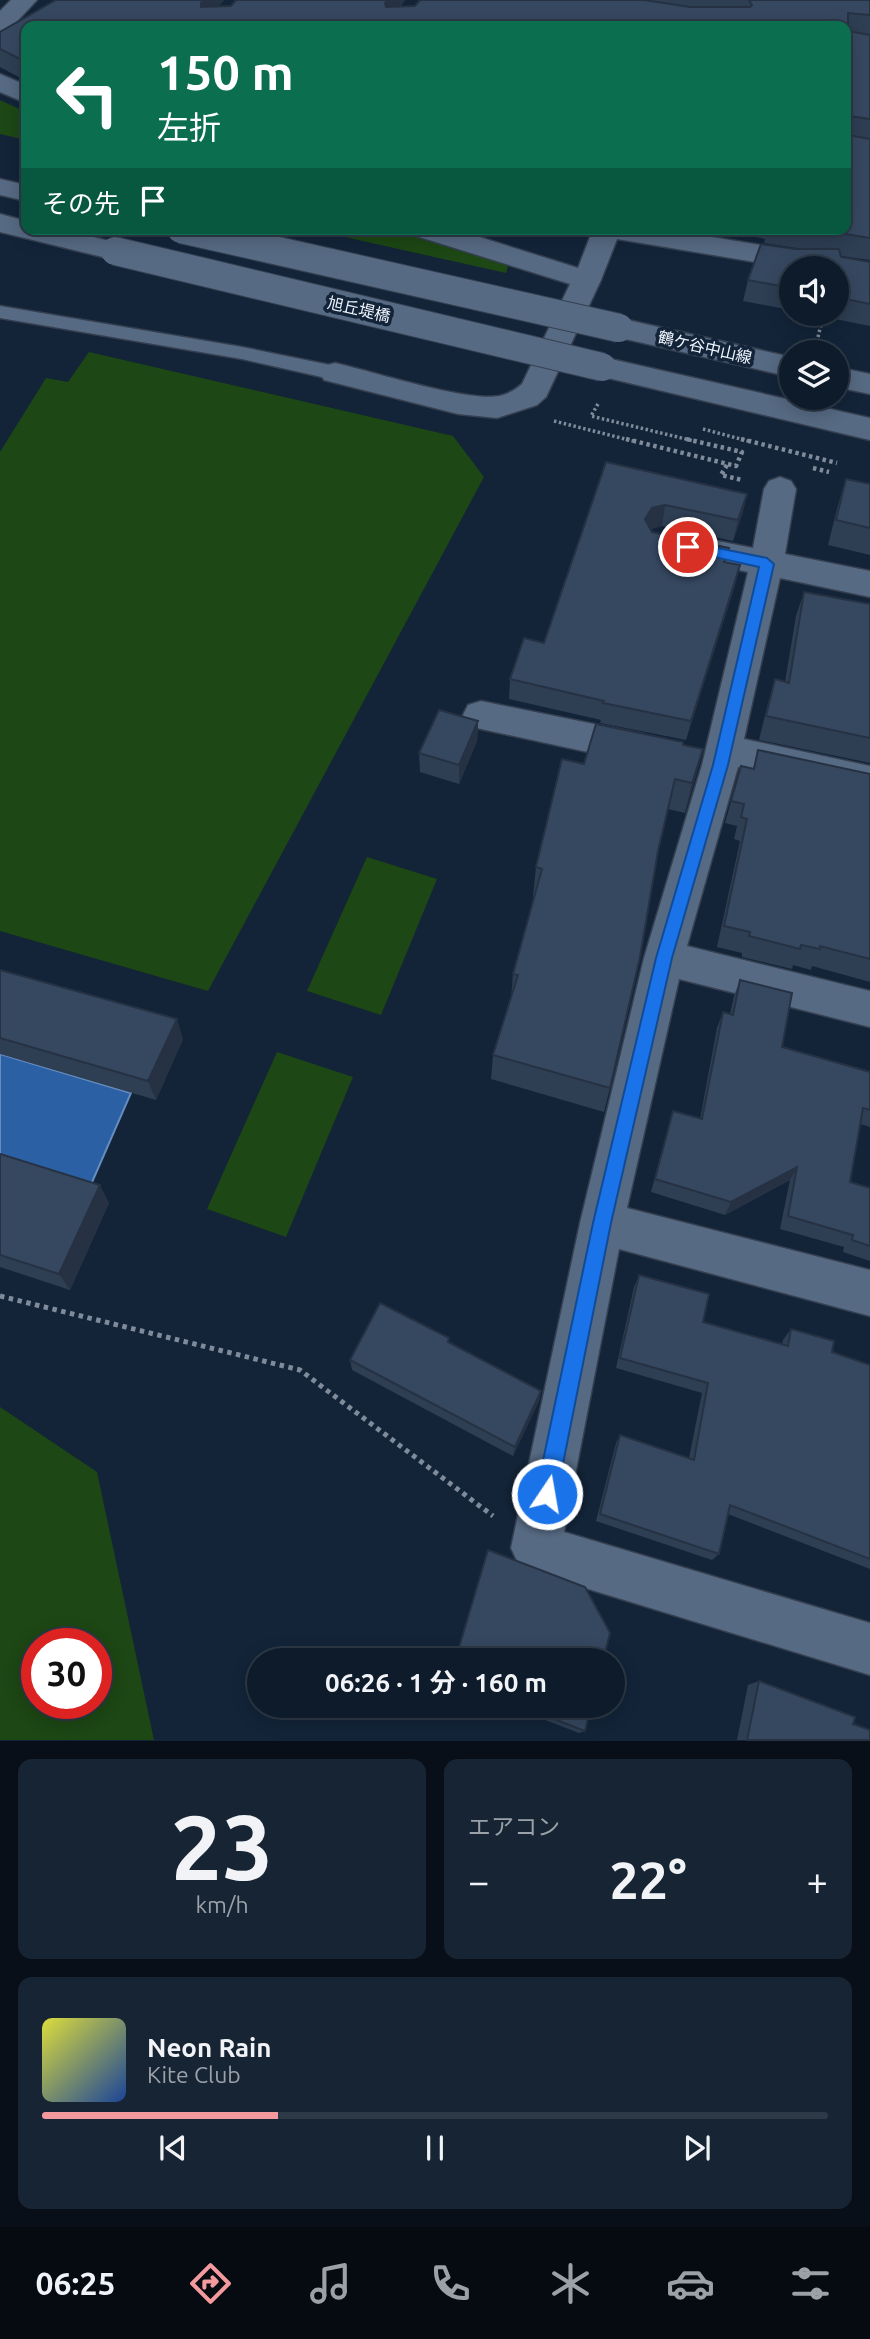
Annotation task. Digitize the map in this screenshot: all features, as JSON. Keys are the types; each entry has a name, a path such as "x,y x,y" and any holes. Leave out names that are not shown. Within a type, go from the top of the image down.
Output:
{"street":[{"path":"0,82 21,92"},
{"path":"0,187 21,193"},
{"name":"旭丘堤橋","path":"0,223 21,228"},
{"name":"旭丘堤橋","path":"50,235 870,429"},
{"name":"旭丘堤橋","path":"208,235 619,328"},
{"path":"442,235 587,280"},
{"path":"335,373 458,403 495,407 526,398 535,390 587,280 605,235"},
{"path":"644,235 870,272"},
{"name":"鶴ケ谷中山線","path":"619,328 779,364"},
{"path":"849,380 870,384"},
{"path":"780,489 767,564 704,758 664,958 602,1223 536,1548 870,1649"},
{"path":"661,541 870,584"},
{"path":"481,715 704,758 870,781"},
{"path":"664,958 870,1009"},
{"path":"602,1223 870,1293"}],"lane":[{"path":"0,312 228,351 335,373"}],"path":[{"path":"818,337 821,326"},
{"path":"495,407 736,466 742,452 591,416 598,402"},
{"path":"691,426 837,463"},
{"path":"0,1296 300,1370 536,1548"}],"green space":[{"path":"0,100 21,110 21,139 0,134"},
{"path":"336,235 415,235 509,263 506,273"},
{"path":"89,352 453,436 484,477 208,991 0,931 0,452 46,378 68,382"},
{"path":"367,857 437,879 381,1015 307,991"},
{"path":"277,1052 353,1077 286,1237 207,1209"},
{"path":"0,1407 97,1472 154,1740 0,1740"}],"water":[{"path":"0,1054 131,1093 86,1196 0,1169"}],"building":[{"path":"56,0 204,0 201,7 231,6 236,0 388,0 386,7 415,6 420,0 644,0 690,7 750,7 752,5 749,0 870,0 870,15 848,13 848,21 21,21 21,60 0,49 0,32"},
{"path":"851,32 870,35 870,119 851,116"},
{"path":"851,136 870,139 870,238 851,235"},
{"path":"761,244 796,249 839,249 841,256 779,256 779,286 748,280"},
{"path":"849,258 870,262 870,304 849,300"},
{"path":"606,462 747,494 738,520 665,505 652,508 645,519 652,532 729,548 724,562 740,565 691,721 603,703 604,701 510,679 524,638 544,643"},
{"path":"846,479 870,484 870,528 836,520"},
{"path":"804,592 870,604 870,738 766,716 775,679 789,683"},
{"path":"439,710 478,721 459,765 419,753"},
{"path":"596,724 683,742 683,745 703,749 692,783 675,779 658,851 640,957 610,1088 493,1055 518,975 513,974 542,869 536,867 562,759 584,764"},
{"path":"758,750 870,774 870,959 820,946 820,949 801,945 800,949 749,936 750,932 724,926 747,819 741,817 744,804 731,801 741,766 754,769"},
{"path":"0,970 177,1019 148,1081 0,1038"},
{"path":"740,980 792,993 782,1047 870,1072 870,1110 863,1108 850,1182 870,1188 870,1246 852,1240 853,1235 788,1216 797,1167 731,1202 655,1179 673,1111 702,1119 723,1012 733,1015"},
{"path":"0,1154 100,1185 59,1274 0,1255"},
{"path":"639,1275 709,1294 703,1322 788,1346 791,1329 834,1341 832,1352 870,1365 870,1559 730,1505 719,1554 600,1514 620,1435 694,1460 708,1383 620,1358"},
{"path":"380,1303 449,1338 448,1342 541,1391 515,1447 350,1360"},
{"path":"488,1550 585,1587 610,1633 606,1648 459,1648"},
{"path":"759,1681 855,1717 853,1724 870,1730 870,1740 747,1740"},
{"path":"551,1718 588,1718 585,1731"}],"route":[{"path":"547,1494 602,1223 664,958 720,765 767,564 688,547"}]}
